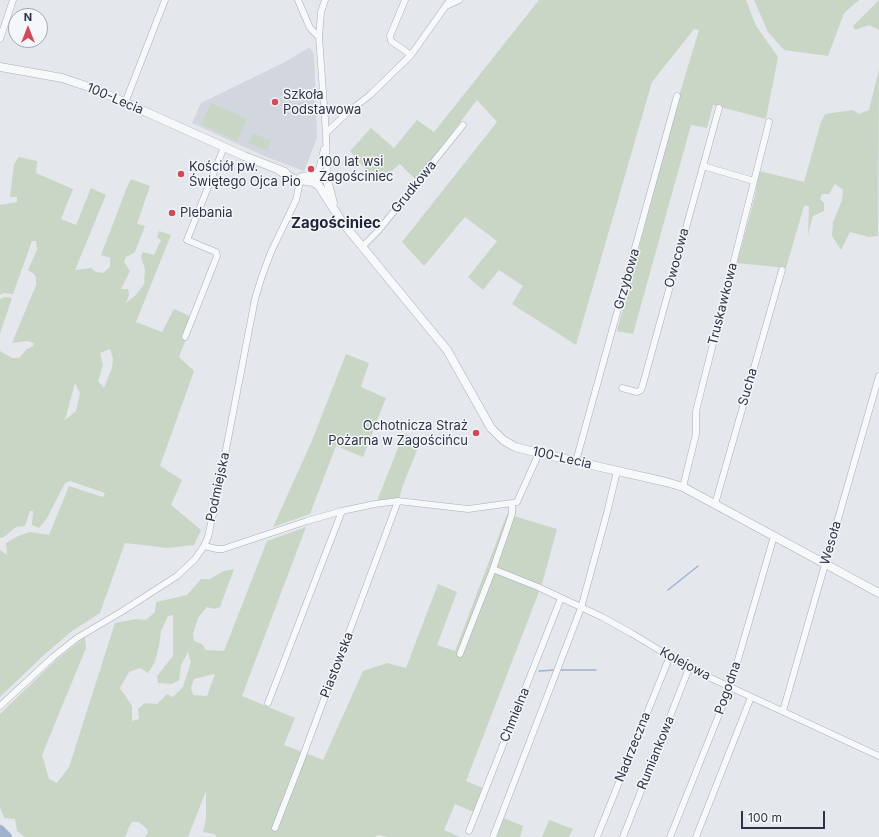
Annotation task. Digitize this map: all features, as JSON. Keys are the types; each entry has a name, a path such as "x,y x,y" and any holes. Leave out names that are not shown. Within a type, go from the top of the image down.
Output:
{"street":[{"path":"0,39 13,0"},
{"path":"125,103 165,0"},
{"path":"298,0 310,28 319,37"},
{"path":"317,180 326,133 319,37 321,12 325,0"},
{"path":"405,0 390,36 391,41 411,55"},
{"path":"326,133 370,96 411,55 450,0"},
{"path":"446,6 459,0"},
{"name":"100-Lecia","path":"0,67 62,78 95,89 280,171 288,177 317,180 342,222 447,350 491,428 498,437 515,447 666,482 683,488 879,593"},
{"name":"Grzybowa","path":"576,462 678,96"},
{"name":"Owocowa","path":"622,388 637,392 641,390 719,108"},
{"name":"Truskawkowa","path":"683,488 696,434 696,411 769,122"},
{"name":"Grudkowa","path":"362,246 380,230 463,125"},
{"path":"317,180 323,186 327,179 325,142"},
{"path":"185,337 217,256 216,252 187,240 224,147"},
{"path":"703,166 754,181"},
{"path":"317,180 324,174 327,179"},
{"name":"Podmiejska","path":"0,706 52,657 77,638 177,576 195,559 204,546 208,537 255,299 271,252 296,200 301,179"},
{"name":"100-Lecia","path":"327,179 336,212"},
{"name":"Sucha","path":"715,504 782,270"},
{"name":"Wesoła","path":"783,711 879,376"},
{"path":"204,546 222,549 342,511 375,504 398,501 468,508 517,502 539,453"},
{"path":"493,837 580,608 618,471"},
{"name":"Piastowska","path":"275,828 398,501"},
{"path":"460,654 494,569 512,514 512,503"},
{"path":"268,703 342,511"},
{"name":"Pogodna","path":"670,837 730,687 774,536"},
{"name":"Kolejowa","path":"494,569 561,598 631,633 689,668 879,756"},
{"name":"Chmielna","path":"469,831 561,598"},
{"name":"Nadrzeczna","path":"597,837 670,656"},
{"name":"Rumiankowa","path":"623,837 689,668"},
{"path":"696,837 751,697"}],"shaded area":[{"path":"310,47 314,55 317,138 304,171 264,156 192,123 201,103 285,62"}],"green space":[{"path":"539,0 746,0 756,26 778,57 766,119 713,105 707,128 691,125 633,334 617,331 679,96 699,30 694,29 652,82 576,345 512,304 523,286 499,270 483,290 468,277 497,241 465,217 424,266 402,242 497,122 477,100 416,180 400,164 377,183 350,151 371,128 394,148 417,120 434,132"},
{"path":"754,0 859,0 844,13 828,56 784,50 768,32"},
{"path":"879,0 879,30 869,25 855,30 853,26"},
{"path":"879,70 878,236 869,237 850,232 841,250 832,236 833,222 842,200 843,190 835,184 829,194 822,194 820,199 824,203 824,211 813,216 808,235 809,206 804,206 786,268 737,263 755,196 759,171 804,182 821,122 825,114 853,110 859,114 869,110"},
{"path":"211,103 247,119 237,141 201,124"},
{"path":"253,133 271,141 267,151 249,143"},
{"path":"19,157 37,161 36,173 73,189 61,219 76,225 91,188 106,195 75,270 91,268 96,272 103,273 110,267 110,258 101,255 127,187 131,179 150,186 137,224 145,226 135,252 126,257 124,262 130,271 121,289 128,289 129,295 126,303 136,295 144,284 145,269 141,257 143,252 154,255 161,240 157,237 159,231 171,235 136,322 162,332 174,309 194,318 179,357 194,371 160,466 182,480 171,505 201,530 194,545 168,548 125,543 100,613 72,631 45,654 0,697 0,550 7,555 6,543 18,536 30,532 49,535 69,486 103,497 105,493 70,481 65,483 47,518 39,528 32,525 33,511 30,511 25,526 16,527 4,537 0,538 0,351 12,358 19,358 26,350 33,346 34,343 27,341 12,343 36,285 36,278 34,274 28,270 37,250 36,241 32,241 13,294 4,293 0,295 0,205 17,202 17,197 10,197 14,164","holes":["110,349 113,359 112,368 104,388 98,381 103,365 100,353","75,383 80,393 76,411 65,420"]},
{"path":"5,297 12,298 0,334 0,299"},
{"path":"346,354 369,363 361,387 386,398 363,457 336,446 310,514 273,527 311,443"},
{"path":"404,433 421,440 399,499 377,501"},
{"path":"507,514 557,529 542,584 466,781 483,788 474,812 455,804 444,830 460,837 388,837 378,835 375,837 216,837 215,834 203,832 206,819 206,791 188,837 145,837 148,833 147,829 139,822 132,822 125,837 25,837 17,831 15,819 4,818 0,807 0,714 55,661 85,637 86,648 42,755 49,779 57,783 69,767 115,623 136,619 146,620 155,612 156,602 187,595 201,579 210,579 224,571 234,569 220,607 214,609 207,607 198,618 193,634 194,641 202,644 206,650 224,651 267,541 306,527 242,696 295,718 284,745 323,760 363,671 387,663 406,668 438,584 457,592 437,645 455,651","holes":["173,615 173,656 157,676 158,683 172,684 179,680 181,665 188,652 191,662 183,687 173,697 167,694 157,704 145,703 138,709 139,719 132,721 132,706 120,688 129,672 140,668 148,673 155,662 161,631 168,616","215,674 207,696 193,695 191,688 194,679"]},
{"path":"501,817 523,826 520,837 494,837"},
{"path":"549,820 573,829 569,837 542,837"}],"waterway":[{"path":"668,590 698,566"},
{"path":"539,671 555,670"},
{"path":"559,670 596,670"},
{"path":"0,830 7,837"}],"place":[{"name":"Szkoła Podstawowa","path":"275,102"},
{"name":"100 lat wsi Zagościniec","path":"311,169"},
{"name":"Kościół pw. Świętego Ojca Pio","path":"181,174"},
{"name":"Plebania","path":"172,213"},
{"name":"Ochotnicza Straż Pożarna w Zagościńcu","path":"476,433"}],"district":[{"name":"Zagościniec","path":"336,223"}]}
